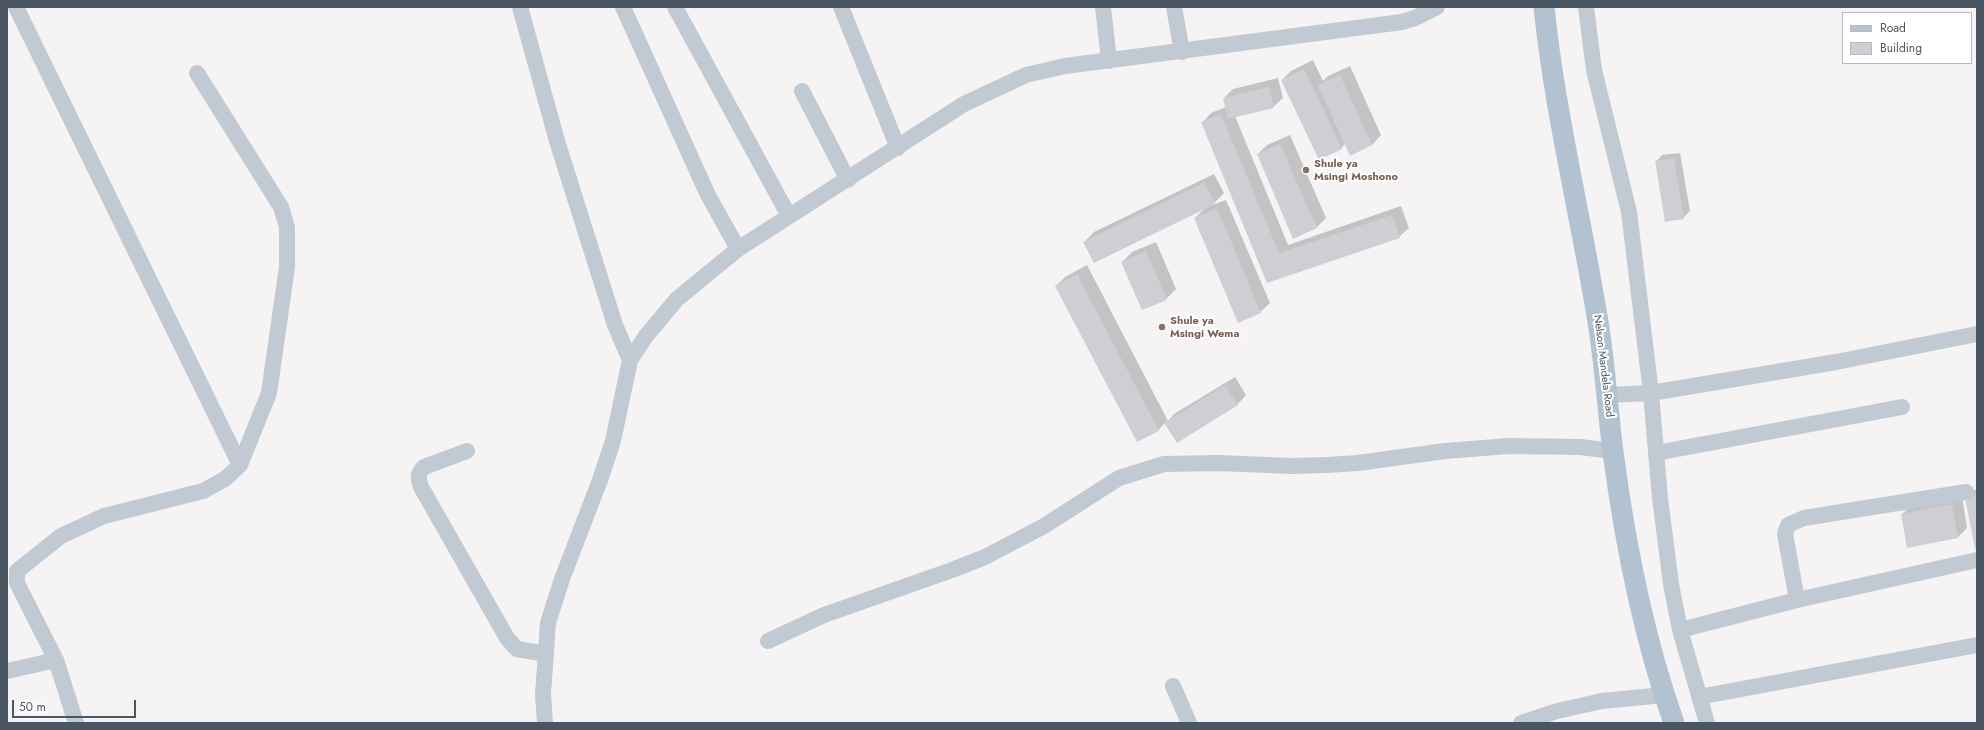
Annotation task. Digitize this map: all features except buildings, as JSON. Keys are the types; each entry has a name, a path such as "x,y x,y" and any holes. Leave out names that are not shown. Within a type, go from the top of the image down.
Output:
{"main road":[{"name":"Nelson Mandela Road","path":"1544,7 1556,94 1594,302 1608,395 1613,451 1625,532 1641,609 1664,695 1674,723"}],"street":[{"path":"16,7 240,465"},
{"path":"520,7 559,149 615,325 630,360"},
{"path":"623,7 707,193 738,249"},
{"path":"675,7 790,216"},
{"path":"841,7 898,148"},
{"path":"1104,7 1109,61"},
{"path":"1174,7 1182,52"},
{"path":"545,723 543,694 548,623 562,579 600,480 612,441 630,360 646,336 677,299 738,249 898,148 964,104 1026,75 1065,66 1182,52 1402,22 1415,18 1437,7"},
{"path":"1586,7 1594,70 1629,212 1651,393 1656,453 1671,584 1680,630 1707,723"},
{"path":"76,723 56,660 12,578 16,576 21,566 61,536 104,516 203,491 225,479 240,465 269,392 287,267 287,227 281,207 197,73"},
{"path":"802,91 848,180"},
{"path":"1608,395 1651,393 1836,362 1977,334"},
{"path":"1656,453 1902,407"},
{"path":"768,641 824,615 945,573 984,557 1044,526 1119,478 1164,464 1218,463 1291,466 1327,465 1358,463 1445,451 1509,446 1580,447 1613,451"},
{"path":"467,451 424,467 419,471 418,477 421,487 507,638 517,650 546,654"},
{"path":"1797,600 1785,534 1788,525 1795,520 1966,492"},
{"path":"1680,630 1797,600 1977,560"},
{"path":"1699,697 1977,645"},
{"path":"7,671 56,660"},
{"path":"1173,686 1189,723"},
{"path":"1521,723 1557,711 1602,700 1664,695"}],"place":[{"name":"Shule ya Msingi Moshono","path":"1306,170"},
{"name":"Shule ya Msingi Wema","path":"1162,327"}]}
